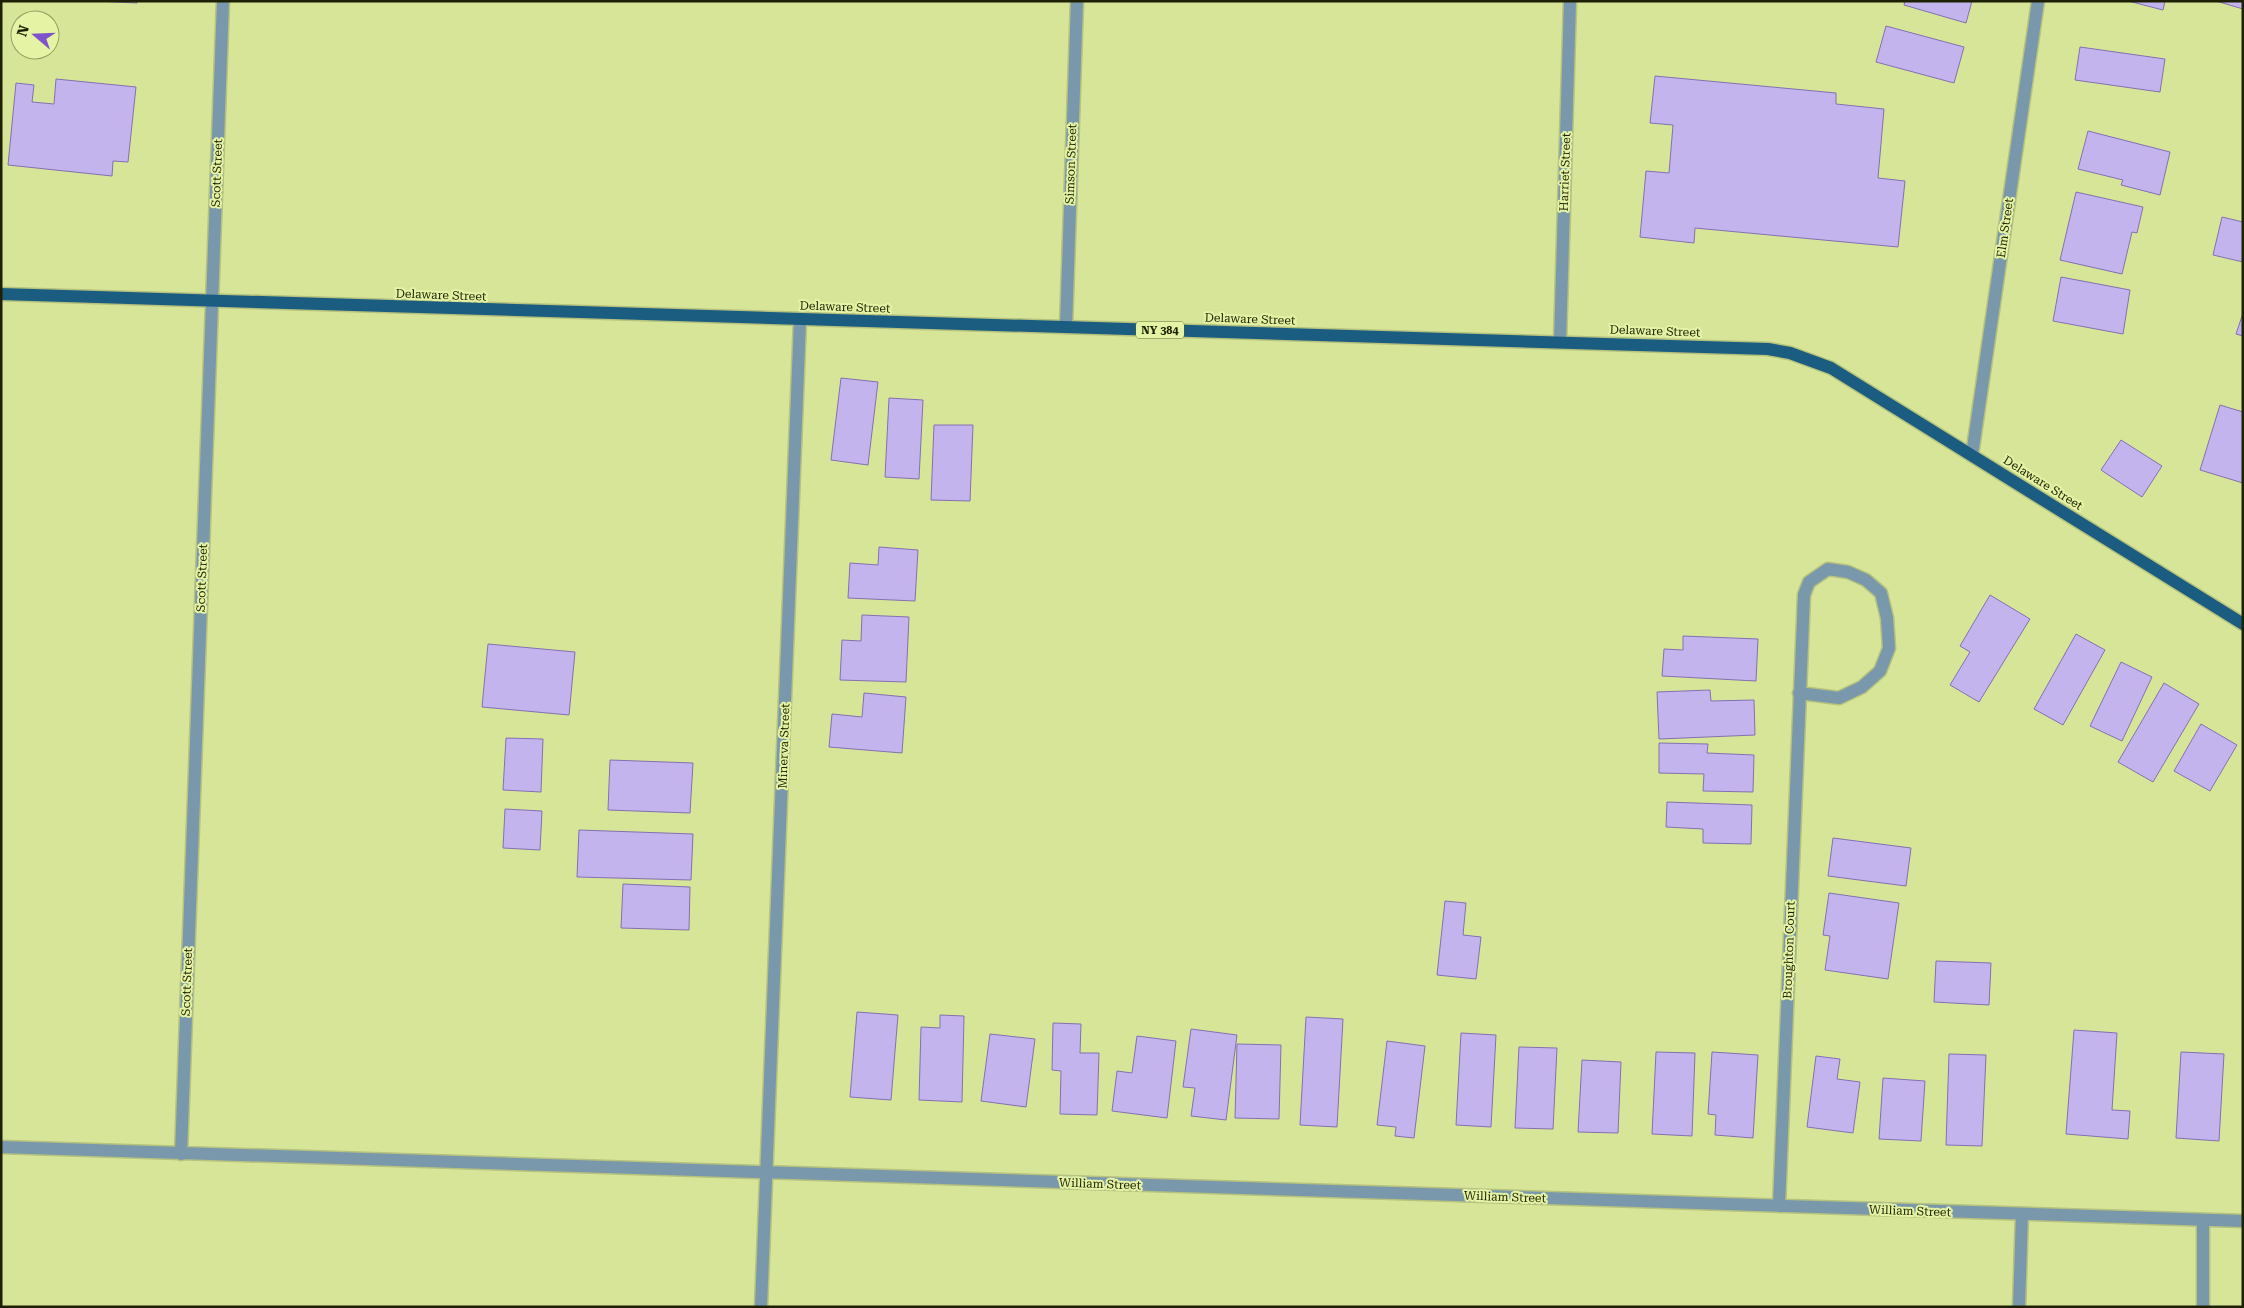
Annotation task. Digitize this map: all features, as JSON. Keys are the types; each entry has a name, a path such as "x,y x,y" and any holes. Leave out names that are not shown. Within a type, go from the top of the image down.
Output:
{"main road":[{"name":"Delaware Street","path":"1,294 1768,349 1790,353 1831,368 2243,624"}],"street":[{"name":"Scott Street","path":"181,1154 223,1"},
{"name":"Simson Street","path":"1066,328 1077,1"},
{"name":"Harriet Street","path":"1560,342 1570,1"},
{"name":"Elm Street","path":"1972,455 2038,1"},
{"name":"Minerva Street","path":"761,1307 768,1173 800,320"},
{"name":"Broughton Court","path":"1779,1206 1799,693 1804,595 1809,582 1828,569 1848,572 1866,580 1881,593 1887,618 1889,648 1880,671 1862,687 1839,698 1799,693"},
{"name":"William Street","path":"1,1147 2243,1221"},
{"path":"2019,1307 2022,1214"},
{"path":"2203,1220 2203,1307"}],"building":[{"path":"96,1 137,1 137,3"},
{"path":"1905,1 1972,1 1966,23 1904,5"},
{"path":"2128,1 2165,1 2163,10"},
{"path":"2216,1 2243,1 2243,9"},
{"path":"1886,26 1964,47 1954,83 1876,62"},
{"path":"2080,47 2165,59 2160,92 2075,80"},
{"path":"1655,76 1836,93 1836,104 1884,109 1878,178 1905,181 1898,247 1695,228 1694,243 1640,237 1646,171 1669,173 1673,125 1650,123"},
{"path":"56,79 136,87 128,162 113,161 112,176 8,165 16,83 34,85 32,102 54,104"},
{"path":"2088,131 2170,152 2160,195 2121,185 2123,180 2078,169"},
{"path":"2076,192 2143,207 2137,233 2132,232 2122,274 2060,260"},
{"path":"2222,217 2243,222 2243,262 2213,255"},
{"path":"2061,277 2130,290 2123,334 2053,321"},
{"path":"2243,313 2243,336 2236,334"},
{"path":"841,378 878,382 868,465 831,460"},
{"path":"889,398 923,400 919,479 885,477"},
{"path":"2220,405 2243,412 2243,483 2200,470"},
{"path":"934,425 973,425 970,501 931,500"},
{"path":"2121,440 2162,466 2142,497 2101,470"},
{"path":"879,547 918,550 915,601 848,598 850,563 878,565"},
{"path":"1990,595 2030,619 1979,702 1950,685 1970,652 1960,646"},
{"path":"862,615 909,617 906,682 840,680 842,640 861,641"},
{"path":"2076,634 2105,650 2063,725 2034,709"},
{"path":"1683,636 1758,639 1756,681 1662,676 1664,649 1683,650"},
{"path":"488,644 575,652 569,715 482,707"},
{"path":"2121,662 2152,677 2122,741 2090,726"},
{"path":"2164,683 2199,704 2153,782 2118,762"},
{"path":"1710,690 1711,701 1754,700 1755,735 1659,739 1657,692"},
{"path":"864,693 906,697 902,753 829,747 832,714 862,717"},
{"path":"2201,724 2237,745 2210,791 2174,771"},
{"path":"506,738 543,739 541,792 503,790"},
{"path":"1659,743 1708,744 1707,753 1754,755 1753,792 1703,791 1704,774 1659,773"},
{"path":"610,760 693,763 690,813 608,810"},
{"path":"1667,802 1752,805 1751,844 1703,843 1703,829 1666,827"},
{"path":"505,809 542,811 540,850 503,848"},
{"path":"579,830 693,834 691,880 577,877"},
{"path":"1833,838 1911,848 1906,886 1828,876"},
{"path":"623,884 690,887 689,930 621,928"},
{"path":"1829,893 1899,903 1888,979 1825,970 1830,936 1823,935"},
{"path":"1445,901 1466,903 1463,935 1481,937 1476,979 1437,975"},
{"path":"1936,961 1991,963 1989,1005 1934,1002"},
{"path":"857,1012 898,1015 891,1100 850,1097"},
{"path":"940,1015 964,1016 962,1102 919,1100 921,1027 940,1028"},
{"path":"1306,1017 1343,1019 1337,1127 1300,1125"},
{"path":"1053,1023 1081,1024 1080,1053 1099,1053 1097,1115 1060,1114 1061,1071 1052,1070"},
{"path":"1191,1029 1237,1035 1226,1120 1191,1116 1195,1088 1183,1087"},
{"path":"2074,1030 2117,1033 2112,1110 2130,1111 2128,1139 2066,1134"},
{"path":"1461,1033 1496,1035 1491,1127 1456,1125"},
{"path":"990,1034 1035,1039 1026,1107 981,1101"},
{"path":"1137,1036 1176,1041 1167,1118 1112,1111 1117,1071 1132,1073"},
{"path":"1387,1041 1425,1046 1414,1138 1395,1136 1396,1127 1377,1125"},
{"path":"1237,1044 1281,1045 1279,1119 1235,1118"},
{"path":"1519,1047 1557,1048 1553,1129 1515,1128"},
{"path":"1656,1052 1695,1053 1692,1136 1652,1134"},
{"path":"1712,1052 1758,1055 1753,1138 1715,1135 1716,1115 1708,1114"},
{"path":"2181,1052 2224,1054 2219,1141 2176,1138"},
{"path":"1949,1054 1986,1055 1982,1146 1946,1145"},
{"path":"1816,1056 1840,1059 1837,1079 1860,1082 1853,1133 1807,1127"},
{"path":"1582,1060 1621,1062 1618,1133 1578,1132"},
{"path":"1883,1078 1925,1081 1921,1141 1879,1139"}]}
